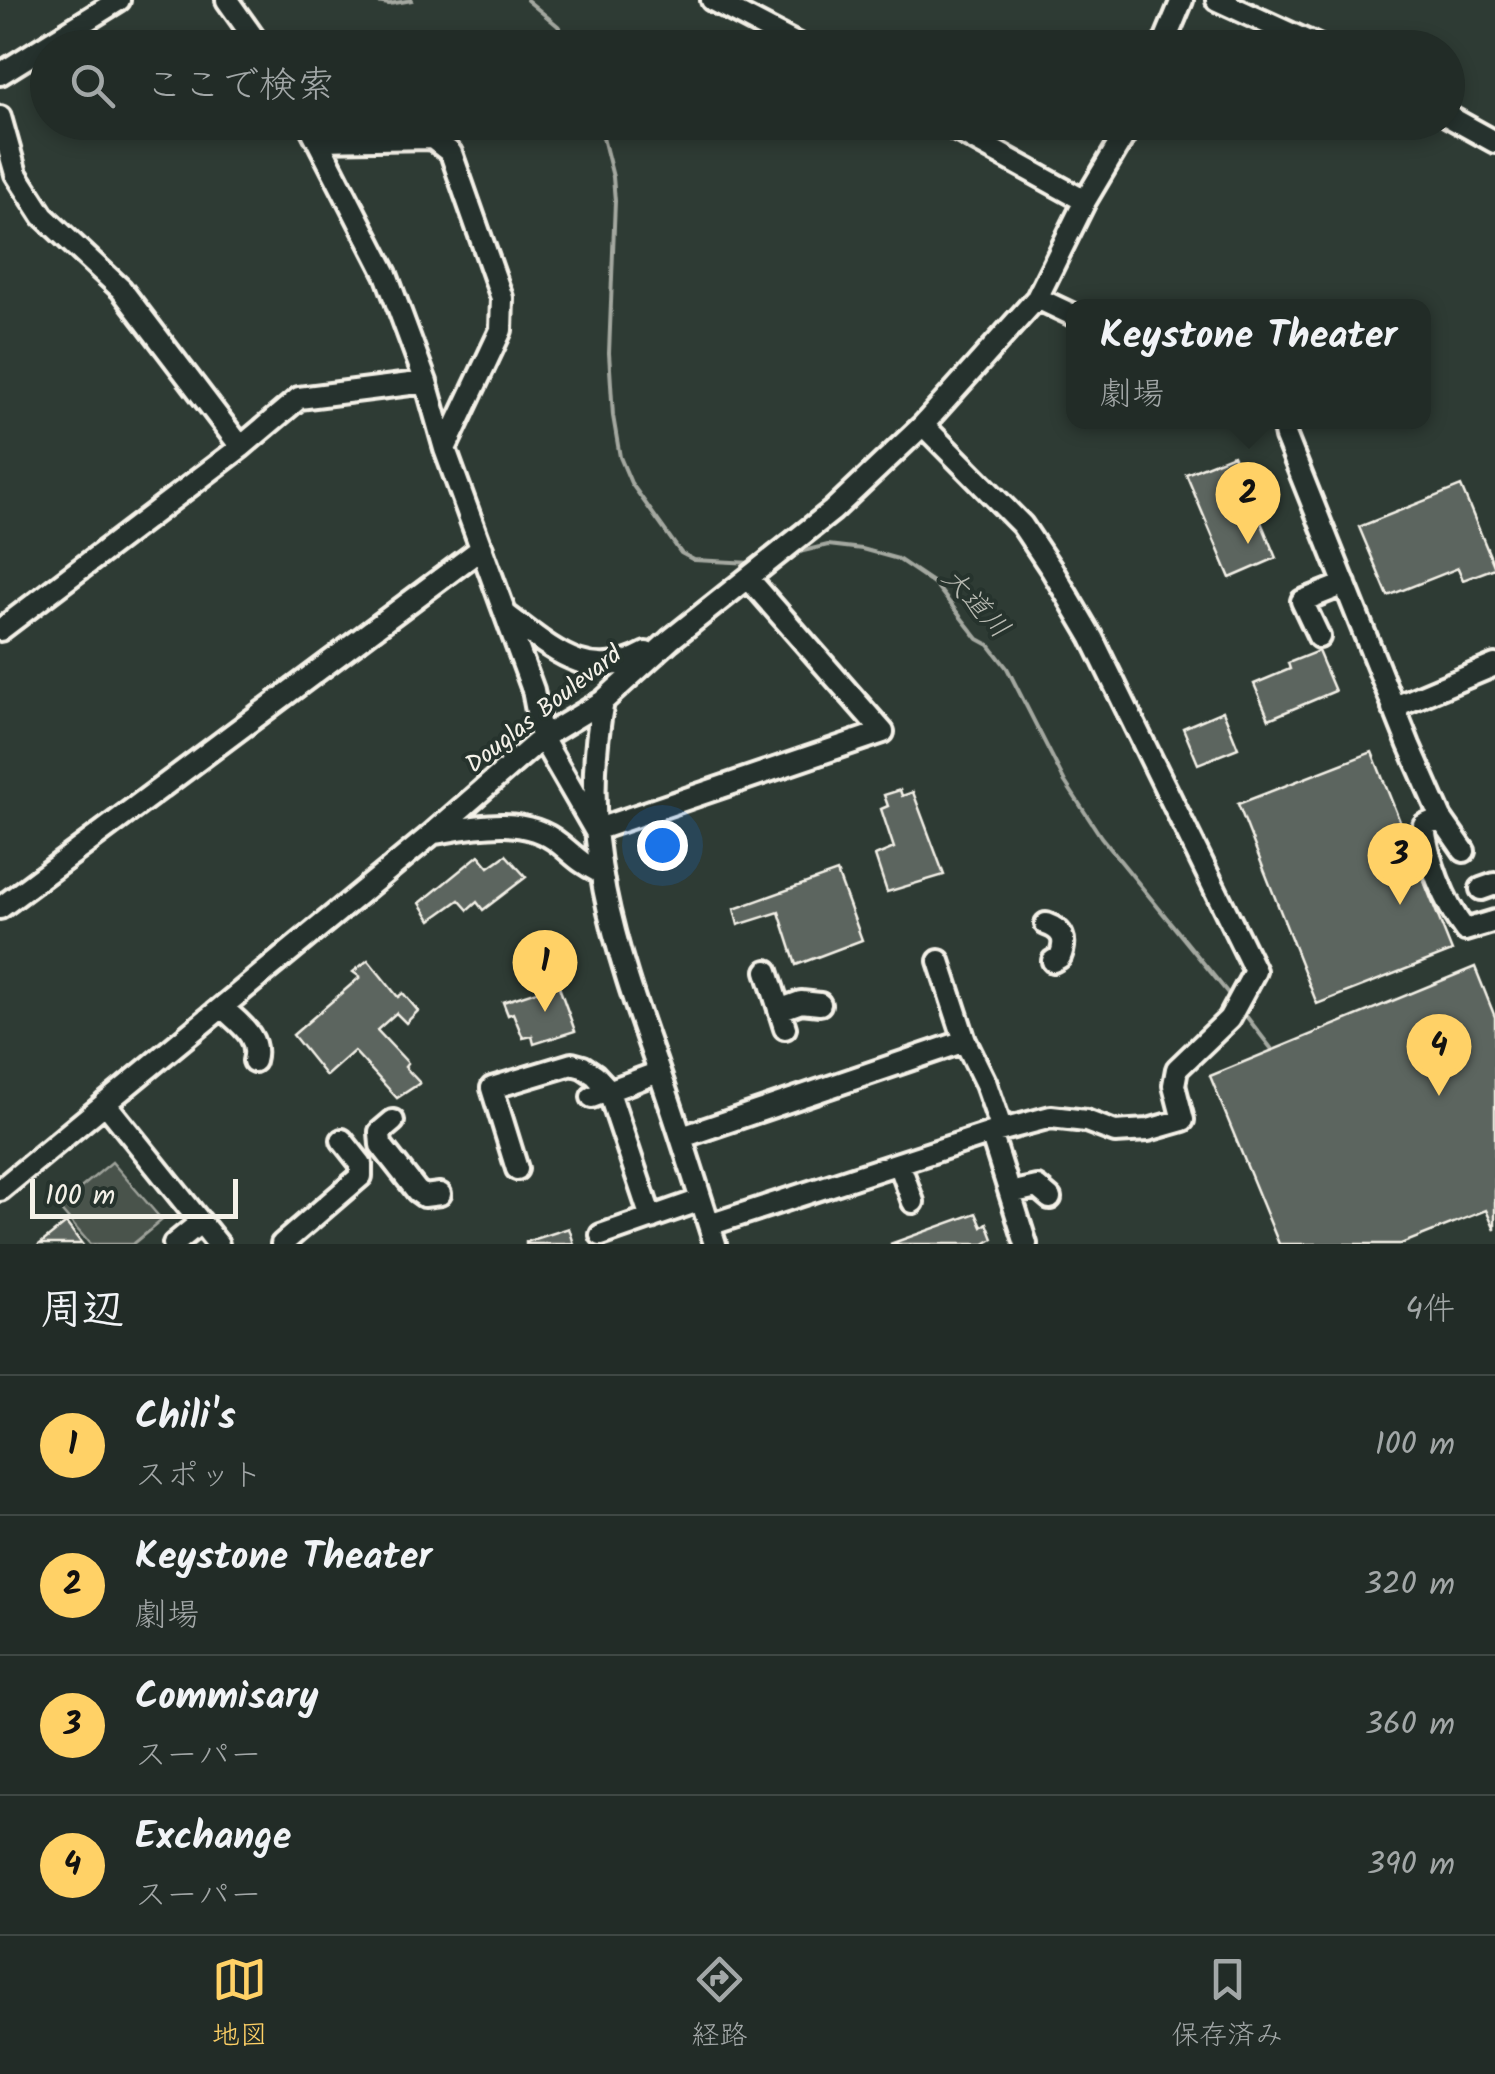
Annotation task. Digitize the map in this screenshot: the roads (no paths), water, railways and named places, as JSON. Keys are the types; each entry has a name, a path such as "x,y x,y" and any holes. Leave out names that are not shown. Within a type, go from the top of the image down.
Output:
{"street":[{"path":"71,30 119,0"},
{"path":"226,0 247,30"},
{"path":"712,0 770,30"},
{"path":"1170,30 1182,0"},
{"path":"1218,0 1285,30"},
{"path":"0,74 30,55"},
{"path":"0,118 16,174 43,216 121,289 241,446"},
{"path":"1465,125 1495,142"},
{"path":"318,140 386,274 533,690 542,738 595,830"},
{"path":"435,140 451,153 502,298 501,330 445,449"},
{"path":"975,140 1085,200"},
{"name":"Douglas Boulevard","path":"0,1190 432,834 542,738 603,701 670,640 832,512 923,424 1037,298 1085,200 1122,140"},
{"path":"1037,298 1066,312"},
{"path":"0,630 299,398 426,382"},
{"path":"603,701 594,750 599,872 616,950 712,1234 899,1163 1051,1117 1086,1121 1116,1132 1148,1130 1183,1120 1174,1084 1176,1068 1228,1019 1256,971 1092,638 1052,570 1022,525 923,424"},
{"path":"1284,429 1393,708 1441,818 1464,851"},
{"path":"0,908 482,548"},
{"path":"595,830 883,732 749,580"},
{"path":"1319,638 1302,601 1345,584"},
{"path":"506,615 573,662 594,666 633,661 670,640"},
{"path":"1393,708 1495,664"},
{"path":"1441,818 1424,825 1426,846 1456,919 1465,930 1495,920"},
{"path":"432,834 491,825 530,829 560,844 573,859 599,872"},
{"path":"1046,924 1064,937 1060,957 1053,961"},
{"path":"939,961 965,1041 986,1084 1010,1193 1026,1244"},
{"path":"768,972 782,1019 801,1002 820,1004"},
{"path":"222,1007 254,1038 258,1049 254,1061"},
{"path":"682,1137 965,1041"},
{"path":"517,1169 492,1088 572,1064 583,1066 600,1093 651,1218"},
{"path":"600,1093 659,1072"},
{"path":"106,1103 218,1244"},
{"path":"393,1120 380,1132 380,1145 417,1191 424,1196 440,1194"},
{"path":"282,1244 361,1176 362,1164 342,1140"},
{"path":"899,1163 913,1202"},
{"path":"1010,1193 1036,1186 1050,1198"},
{"path":"602,1235 702,1200"},
{"path":"174,1244 201,1222"}],"waterway":[{"name":"大道川","path":"365,0 389,4 412,0"},
{"name":"大道川","path":"527,0 561,30"},
{"name":"大道川","path":"604,140 615,201 609,353 620,457 631,483 681,553 694,560 752,563"},
{"name":"大道川","path":"791,554 828,545 862,549 898,559 935,584 978,639 989,645 1007,668 1065,782 1101,837 1231,997"},
{"name":"大道川","path":"1243,1012 1274,1052"}],"place":[{"name":"Keystone Theater","path":"1248,544"},
{"name":"Commisary","path":"1400,905"},
{"name":"Chili's","path":"545,1012"},
{"name":"Exchange","path":"1439,1096"}]}
